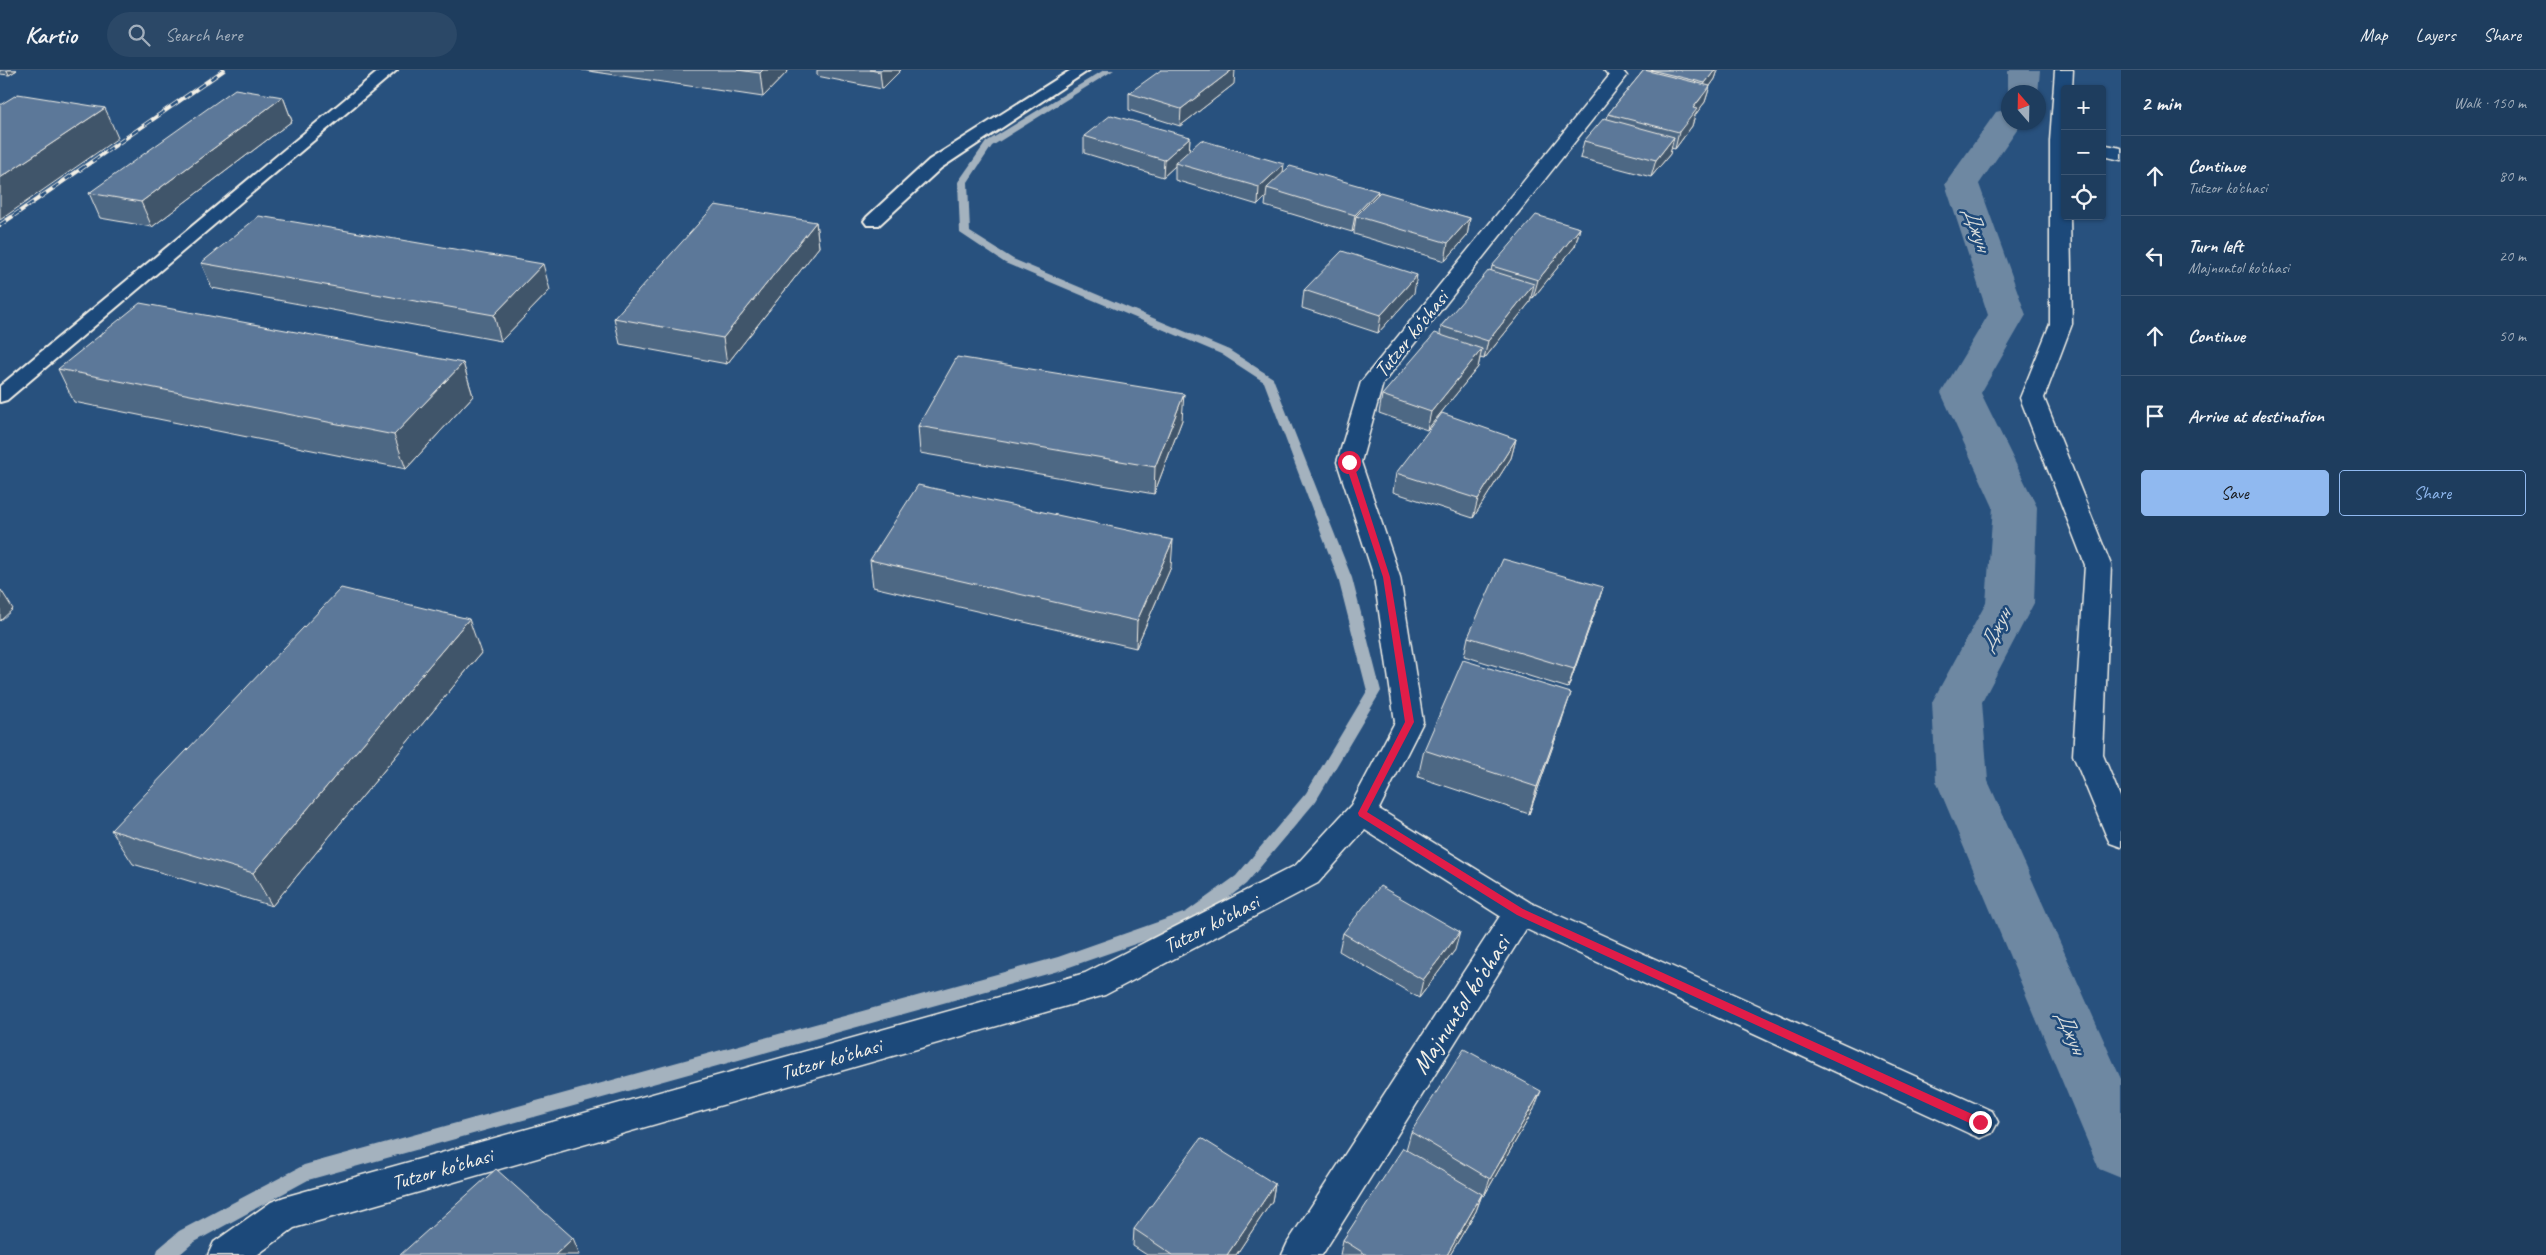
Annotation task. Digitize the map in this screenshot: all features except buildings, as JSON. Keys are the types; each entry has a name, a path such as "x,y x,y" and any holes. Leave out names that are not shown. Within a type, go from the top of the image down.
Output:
{"street":[{"name":"Tutzor ko‘chasi","path":"227,1255 284,1214 1093,985 1307,874 1362,813 1409,722 1387,577 1349,462 1372,382 1618,76 1613,70"},
{"path":"2062,130 2064,70"},
{"path":"2106,151 2121,154"},
{"path":"2062,175 2061,324 2032,398 2098,566 2088,755 2121,836"},
{"name":"Majnuntol ko‘chasi","path":"1301,1255 1520,912 1362,813"},
{"path":"1520,912 1980,1122"}],"lane":[{"path":"0,396 388,70"},
{"path":"873,221 935,164 1081,70"}],"waterway":[{"path":"165,1255 186,1237 304,1173 1058,964 1192,917 1241,880 1311,797 1374,691 1345,578 1269,380 1225,352 1009,261 965,233 963,182 989,144 1110,70"},
{"name":"Джун","path":"2024,70 2024,85"},
{"name":"Джун","path":"2001,129 1962,184 2007,315 1961,393 2015,507 2010,603 1957,702 1962,781 2121,1149"}],"railway":[{"path":"0,225 224,70"}],"route":[{"path":"1349,462 1387,577 1409,722 1362,813 1520,912 1980,1122"}]}
